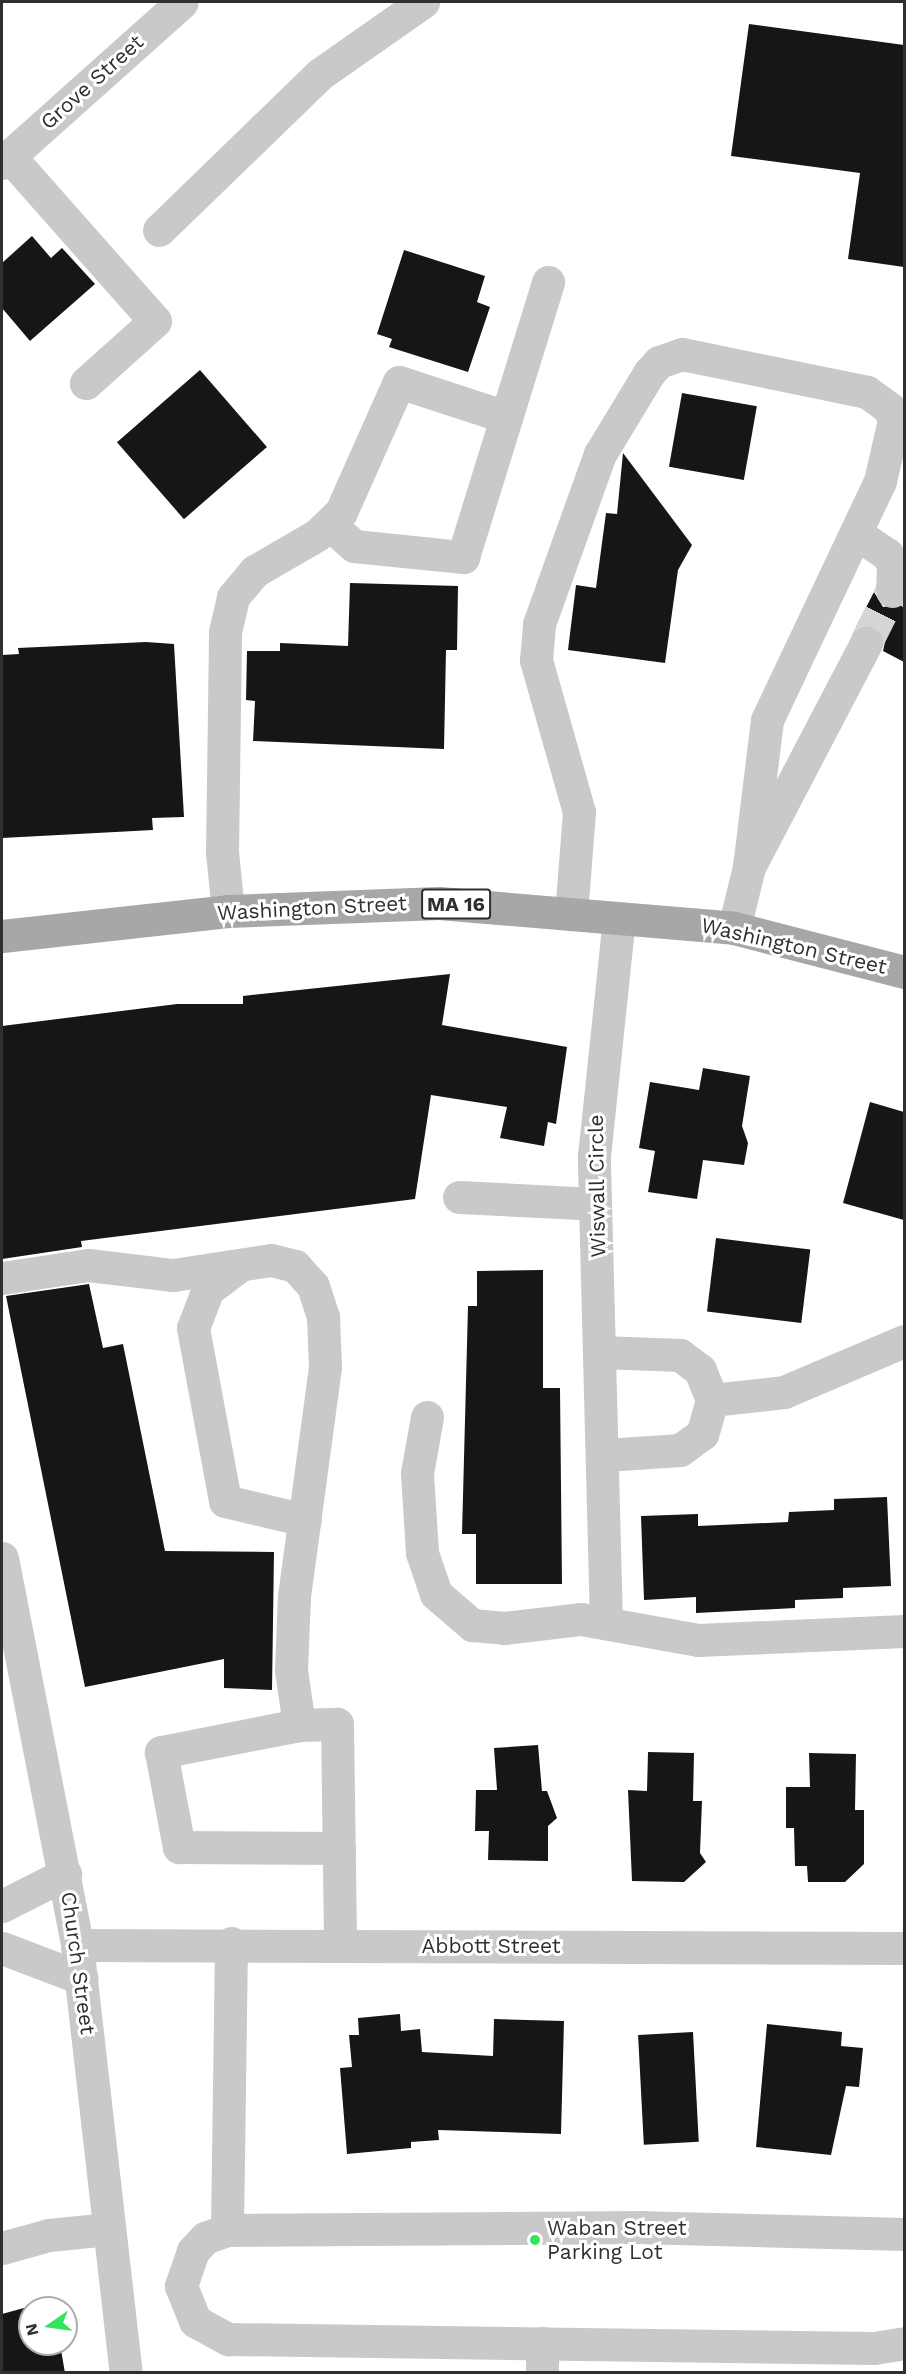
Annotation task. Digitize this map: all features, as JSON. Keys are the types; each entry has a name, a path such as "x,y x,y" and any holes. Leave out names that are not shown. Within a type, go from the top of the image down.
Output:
{"main road":[{"name":"Washington Street","path":"2,936 228,911 439,903 734,928 904,972"}],"street":[{"name":"Grove Street","path":"5,160 182,2"},
{"path":"159,230 320,74 423,2"},
{"path":"5,160 155,321 86,383"},
{"path":"330,525 354,546 463,557 548,282"},
{"path":"572,914 579,812 540,676 536,642 544,606 600,454 638,386 659,362 682,354 879,398 894,420 880,481 857,534 767,720 749,867 734,928"},
{"path":"228,911 222,852 225,632 233,597 255,572 330,525 348,498 399,382 506,417"},
{"path":"857,534 887,554 893,565 892,591"},
{"path":"749,867 866,643"},
{"name":"Wiswall Circle","path":"606,1623 605,1455 595,1204 596,1103 619,919"},
{"path":"459,1197 595,1204"},
{"path":"2,1278 87,1265 173,1275 271,1260 295,1266 319,1299 325,1366 305,1520 291,1670 299,1725"},
{"path":"243,1264 208,1289 194,1328 225,1501 305,1520"},
{"path":"712,1400 784,1392 904,1341"},
{"path":"601,1352 680,1355 700,1370 712,1400 702,1434 680,1450 605,1455"},
{"path":"427,1417 417,1473 422,1553 447,1607 488,1629 560,1619 606,1623 698,1640 904,1631"},
{"name":"Church Street","path":"2,1558 77,1945 126,2373"},
{"path":"339,1848 179,1847 161,1752 299,1725 337,1725 339,1848 340,1945"},
{"path":"2,1906 65,1874"},
{"path":"227,2230 231,1943"},
{"name":"Abbott Street","path":"77,1945 231,1943 904,1948"},
{"path":"2,1948 81,1978"},
{"path":"904,2234 644,2227 227,2230 205,2238 193,2251 181,2286 195,2320 228,2339 542,2358 874,2348 904,2343"},
{"path":"2,2248 49,2235 109,2229"}],"building":[{"path":"749,24 904,45 904,267 848,259 860,173 731,156"},
{"path":"32,236 51,258 62,248 95,284 30,341 2,308 2,263"},
{"path":"404,250 485,276 477,302 490,307 468,372 389,347 392,339 377,334"},
{"path":"200,370 267,447 184,519 117,442"},
{"path":"682,393 757,406 744,480 669,467"},
{"path":"623,453 692,545 678,570 665,663 568,650 576,585 596,588 606,513 617,514"},
{"path":"350,583 458,586 457,650 446,650 444,749 253,741 255,701 246,700 247,651 280,651 280,643 348,646"},
{"path":"874,592 883,607 904,604 904,662 883,651 885,642 875,627 856,627"},
{"path":"146,642 174,644 184,817 152,818 153,830 2,838 2,655 19,654 18,648"},
{"path":"450,974 442,1025 567,1047 556,1124 548,1122 544,1146 500,1138 507,1107 431,1095 415,1199 81,1241 82,1247 2,1259 2,1026 177,1004 243,1004 243,996"},
{"path":"703,1068 750,1076 742,1126 748,1143 744,1165 703,1160 697,1199 648,1192 655,1151 639,1148 650,1082 699,1090"},
{"path":"870,1102 904,1112 904,1220 843,1203"},
{"path":"716,1238 810,1250 801,1323 707,1311"},
{"path":"543,1270 543,1388 560,1388 562,1584 476,1584 476,1534 462,1534 468,1306 477,1306 477,1271"},
{"path":"89,1284 103,1348 123,1344 165,1551 274,1552 272,1690 224,1688 224,1659 85,1687 6,1296"},
{"path":"887,1497 891,1586 843,1588 843,1598 795,1600 795,1608 696,1613 696,1597 644,1600 641,1516 698,1514 698,1526 788,1522 789,1512 834,1510 834,1499"},
{"path":"538,1745 542,1791 547,1791 557,1818 548,1826 548,1861 488,1860 489,1831 475,1831 476,1790 497,1790 494,1748"},
{"path":"648,1752 694,1753 693,1801 702,1801 700,1853 706,1862 684,1882 632,1881 628,1790 647,1791"},
{"path":"809,1753 856,1754 855,1810 864,1810 864,1864 845,1882 808,1882 807,1866 795,1866 794,1828 786,1828 786,1787 810,1787"},
{"path":"400,2014 401,2031 420,2029 422,2052 493,2056 494,2019 564,2021 561,2134 438,2130 439,2140 411,2142 411,2148 347,2154 340,2068 352,2067 349,2035 359,2035 358,2018"},
{"path":"767,2024 842,2032 841,2046 863,2048 859,2087 846,2086 831,2155 756,2147"},
{"path":"693,2032 699,2142 644,2145 638,2035"},
{"path":"18,2310 18,2356 62,2356 65,2373 2,2373 2,2314"}],"tunnel":[{"path":"866,643 892,591"}],"place":[{"name":"Waban Street Parking Lot","path":"535,2240"}]}
